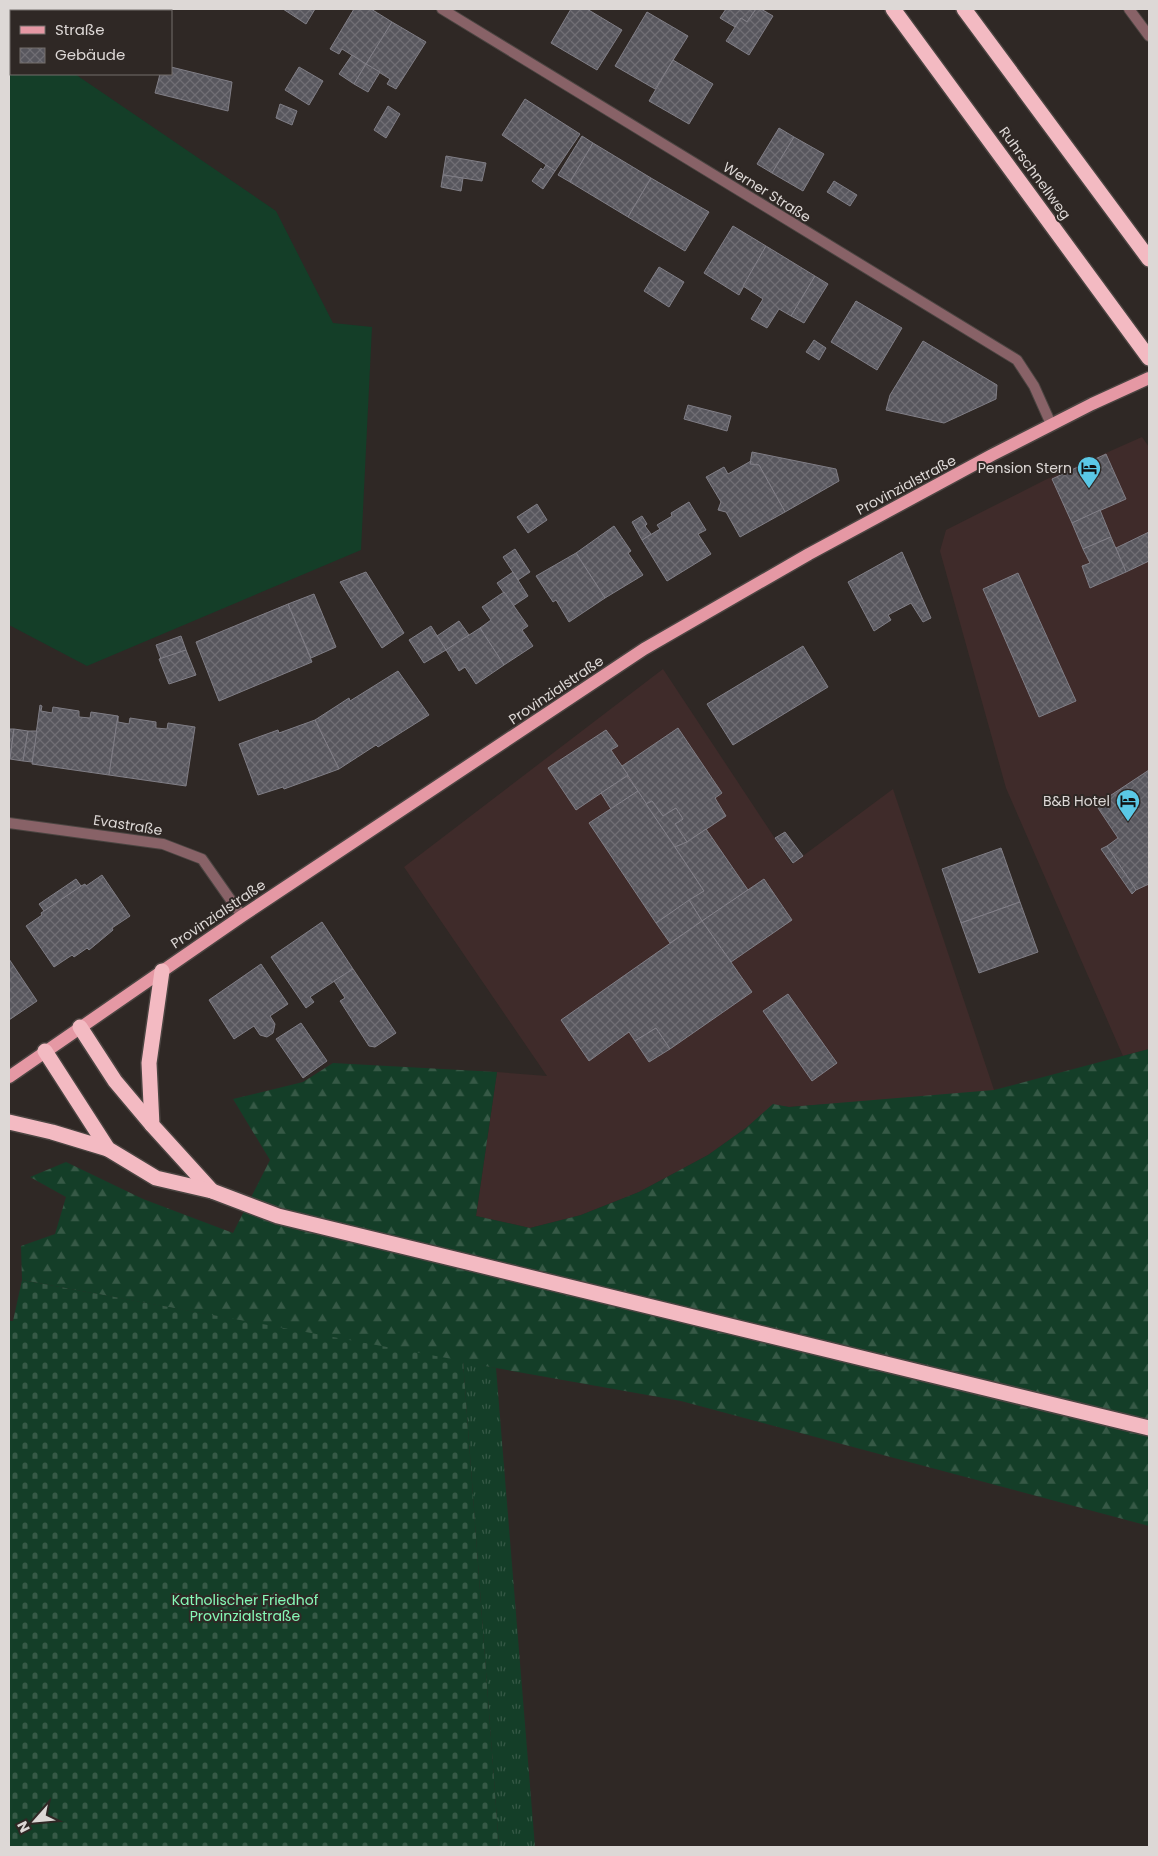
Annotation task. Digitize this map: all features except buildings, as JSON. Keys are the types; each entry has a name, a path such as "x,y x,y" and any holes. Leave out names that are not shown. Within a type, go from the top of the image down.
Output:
{"highway":[{"name":"Ruhrschnellweg","path":"893,9 1149,358"},
{"path":"964,9 1149,259"},
{"path":"152,1125 149,1063 162,971"},
{"path":"80,1027 115,1081 212,1191"},
{"path":"45,1051 108,1149"},
{"path":"9,1122 52,1132 108,1149 156,1178 212,1191 278,1216 1149,1428"}],"main road":[{"name":"Provinzialstraße","path":"9,1077 242,916 644,649 809,554 1051,424 1149,378"}],"street":[{"name":"Werner Straße","path":"442,9 1017,360 1034,386 1051,424"},
{"path":"1129,9 1149,36"},
{"name":"Evastraße","path":"9,823 163,844 202,859 242,916"}],"shaded area":[{"path":"1142,437 1149,447 1149,1049 1123,1056 1006,788 940,551 946,530 1045,480"},
{"path":"663,669 792,864 893,789 994,1090 996,1150 829,1104 789,1107 773,1105 746,1128 708,1155 639,1192 581,1215 530,1228 476,1216 497,1072 547,1076 404,867"}],"green space":[{"path":"9,29 10,75 76,75 276,211 333,323 372,327 361,550 87,666 9,625"},
{"path":"1149,1049 1149,1526 681,1401 22,1280 21,1246 55,1234 66,1197 30,1177 66,1162 143,1199 233,1233 270,1160 233,1099 303,1082 333,1063 497,1072 476,1216 530,1228 581,1215 639,1192 708,1155 746,1128 773,1104 789,1107 994,1090"},
{"name":"Katholischer Friedhof Provinzialstraße","path":"22,1280 463,1361 499,1847 9,1847 9,1321 13,1321"},
{"path":"463,1361 496,1368 535,1847 499,1847"}],"place":[{"name":"Pension Stern","path":"1089,489"},
{"name":"B&B Hotel","path":"1128,822"}]}
